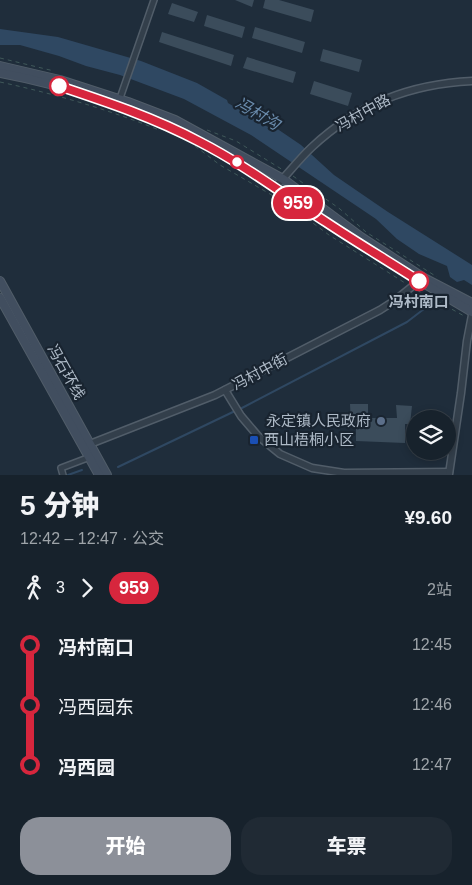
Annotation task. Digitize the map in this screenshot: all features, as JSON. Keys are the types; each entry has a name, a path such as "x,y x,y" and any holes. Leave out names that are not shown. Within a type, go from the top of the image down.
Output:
{"main road":[{"path":"0,66 60,80 175,120 283,178 361,237 424,278 472,303"},
{"path":"0,73 119,102 200,142 275,186 327,223 471,315"},
{"name":"冯石环线","path":"0,281 107,475"},
{"name":"冯石环线","path":"0,298 99,475"}],"street":[{"path":"119,102 154,0"},
{"name":"冯村中路","path":"275,186 294,168 310,148 334,128 367,108 391,96 434,84 472,81"},
{"name":"冯村中街","path":"90,444 225,390 380,310 419,281"},
{"path":"225,390 258,436 280,454 312,468 344,473 449,474 471,315"},
{"path":"63,475 61,468 90,457"}],"path":[{"path":"0,82 49,92 103,108 163,131"},
{"path":"194,146 220,165 288,204"},
{"path":"294,210 330,236 411,287 471,315"}],"water":[{"path":"0,29 58,37 141,61 197,83 268,127 276,128 301,145 334,175 472,265 472,285 464,280 457,282 450,277 447,266 419,254 397,239 376,219 251,135 184,99 120,75 20,45 0,45"}],"building":[{"path":"235,0 254,0 252,7"},
{"path":"265,0 279,0 314,10 311,22 263,8"},
{"path":"172,3 198,12 194,22 168,14"},
{"path":"207,15 245,27 242,38 204,26"},
{"path":"255,27 305,42 302,53 252,38"},
{"path":"162,32 234,55 231,66 159,42"},
{"path":"323,49 362,60 359,72 320,61"},
{"path":"247,57 296,72 293,83 243,68"},
{"path":"314,81 352,93 348,106 310,94"},
{"name":"永定镇人民政府","path":"350,404 368,404 368,418 397,418 396,405 412,406 412,410 406,410 405,443 356,441 356,425 351,425"}],"waterway":[{"path":"240,409 407,322 433,302"},
{"path":"118,467 235,411"},
{"path":"68,475 82,470"}],"bus line":[{"name":"959","path":"59,86 118,105 164,124 200,142 275,186 327,223 419,281"}],"place":[{"name":"冯村南口","path":"419,281"},
{"name":"永定镇人民政府","path":"381,421"},
{"name":"西山梧桐小区","path":"254,440"}],"water label":[{"name":"冯村沟","path":"258,113"}]}
